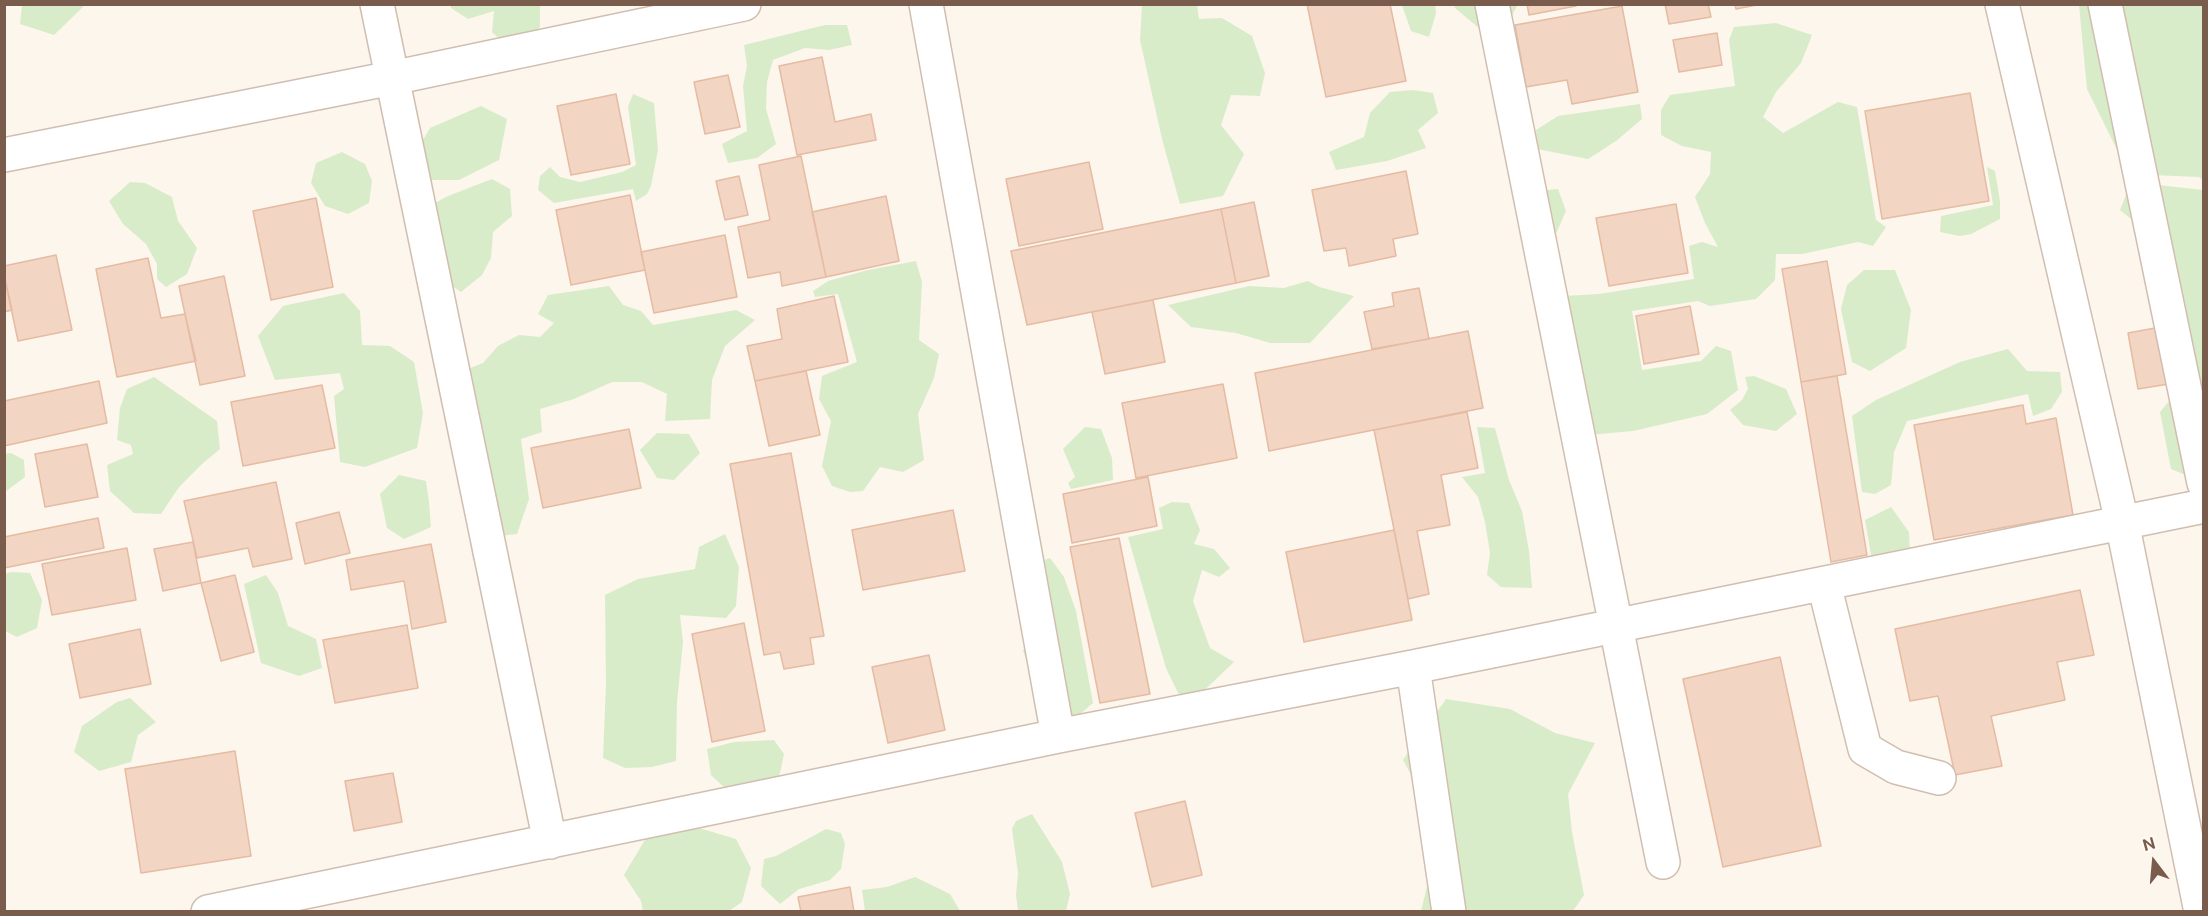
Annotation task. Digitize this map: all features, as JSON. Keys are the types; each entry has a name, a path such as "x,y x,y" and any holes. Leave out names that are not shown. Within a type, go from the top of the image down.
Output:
{"street":[{"path":"377,4 550,842"},
{"path":"4,154 392,78 744,4"},
{"path":"926,4 1058,736"},
{"path":"1492,4 1663,862"},
{"path":"2002,4 2122,522 2201,912"},
{"path":"2104,4 2204,483"},
{"path":"208,912 1058,736 1413,667 2204,506"},
{"path":"1824,584 1865,749 1896,767 1939,778"},
{"path":"1413,667 1449,912"}],"green space":[{"path":"84,4 84,6 54,35 20,24 22,5"},
{"path":"451,4 540,5 540,27 518,51 492,32 494,11 468,19 451,8"},
{"path":"1142,4 1197,5 1199,19 1222,18 1252,36 1265,73 1260,96 1231,95 1221,125 1244,154 1223,196 1180,204 1162,139 1140,40"},
{"path":"1518,4 1509,21 1490,30 1480,29 1454,5"},
{"path":"1402,5 1435,5 1436,13 1429,37 1411,31"},
{"path":"2079,5 2203,5 2203,181 2199,177 2129,174 2087,89"},
{"path":"1776,23 1812,35 1801,63 1776,92 1763,117 1783,133 1838,102 1857,107 1876,220 1886,227 1873,246 1858,242 1802,254 1776,254 1775,280 1756,299 1710,306 1698,301 1632,311 1642,370 1701,361 1716,346 1731,351 1738,390 1707,414 1633,431 1578,436 1564,296 1599,294 1694,279 1689,246 1702,242 1718,247 1695,197 1710,174 1711,152 1682,146 1661,135 1661,110 1670,95 1735,86 1729,40 1734,27"},
{"path":"825,25 847,25 852,45 829,50 805,48 773,60 767,82 766,109 776,144 757,158 728,163 722,144 747,131 743,86 747,66 744,45"},
{"path":"1413,90 1433,93 1438,113 1418,130 1426,148 1387,161 1336,170 1329,152 1364,137 1370,113 1390,92"},
{"path":"633,94 654,103 658,150 651,186 647,194 636,201 633,189 554,203 538,190 540,176 550,167 560,177 580,182 622,172 636,165 628,107"},
{"path":"1640,104 1642,119 1616,141 1588,159 1537,149 1536,130 1558,116"},
{"path":"481,106 507,119 499,160 459,180 425,180 417,150 430,128"},
{"path":"342,152 365,164 372,181 369,203 348,214 325,206 311,183 316,163"},
{"path":"1987,167 1995,171 2000,201 2000,219 1971,234 1960,236 1940,232 1941,216 1993,205"},
{"path":"492,179 510,189 512,216 493,232 491,258 482,275 461,292 445,281 431,205"},
{"path":"130,182 145,183 172,197 178,221 197,248 187,274 166,287 157,279 157,264 146,244 123,224 109,201"},
{"path":"2131,182 2203,190 2203,482 2171,469 2160,412 2176,393 2147,232 2120,210"},
{"path":"1558,189 1566,211 1548,252 1537,191"},
{"path":"916,261 922,282 919,340 939,354 934,378 918,414 924,460 903,472 880,467 863,491 850,492 832,486 822,466 831,421 819,399 822,376 857,362 838,294 815,297 813,291 828,281 868,270"},
{"path":"1864,270 1895,270 1911,310 1906,348 1870,371 1852,362 1841,309 1847,285"},
{"path":"1308,281 1319,287 1354,296 1310,343 1270,343 1236,333 1191,327 1168,305 1249,286 1284,288"},
{"path":"609,286 623,305 641,311 653,325 736,310 755,320 725,346 712,380 710,419 665,421 667,394 642,382 612,382 574,399 540,409 542,432 521,439 529,499 517,534 490,537 490,561 473,560 461,482 468,369 483,363 498,346 519,335 540,337 554,323 538,314 548,295"},
{"path":"344,293 360,311 362,345 390,346 414,362 423,413 417,448 365,467 340,462 334,396 344,389 340,373 275,380 258,336 283,306"},
{"path":"2008,349 2027,371 2060,372 2062,392 2051,409 2033,416 2028,394 1907,421 1894,452 1891,485 1875,494 1862,492 1852,416 1876,400 1960,362"},
{"path":"1754,376 1786,389 1797,414 1776,431 1743,425 1730,410 1742,400 1748,389 1745,377"},
{"path":"154,377 217,421 220,449 179,487 161,514 134,513 110,491 107,465 133,454 131,445 117,440 120,408 127,389"},
{"path":"1085,427 1101,429 1112,458 1113,480 1071,489 1068,483 1075,477 1063,449"},
{"path":"1477,427 1495,428 1509,480 1522,511 1532,588 1501,587 1487,575 1490,553 1485,522 1478,497 1462,477 1485,473"},
{"path":"657,433 689,434 700,453 674,480 657,478 640,450"},
{"path":"11,453 24,460 25,477 5,492 5,454"},
{"path":"399,475 426,481 431,527 404,539 387,528 380,494"},
{"path":"1172,502 1189,503 1200,530 1194,544 1214,549 1230,568 1219,577 1202,570 1193,601 1210,648 1234,662 1194,700 1178,693 1166,668 1128,537 1163,529 1159,508"},
{"path":"1891,507 1909,532 1910,553 1867,565 1871,555 1865,520"},
{"path":"725,534 739,567 736,606 726,618 680,615 683,642 677,702 676,761 652,767 625,768 603,758 606,684 605,595 638,579 695,569 699,547"},
{"path":"1050,558 1064,577 1076,611 1093,703 1065,727 1044,705 1023,651 1034,619 1019,569"},
{"path":"30,573 42,600 37,628 17,637 5,631 5,574"},
{"path":"266,575 278,593 288,626 316,639 322,668 299,676 261,663 244,584"},
{"path":"130,698 156,722 138,735 131,762 99,771 74,752 82,726 117,702"},
{"path":"1446,699 1510,709 1555,733 1595,743 1568,794 1572,832 1584,895 1573,911 1421,911 1441,830 1403,760"},
{"path":"774,740 784,754 780,773 774,784 728,791 711,775 707,749 734,742"},
{"path":"1032,814 1062,862 1070,894 1066,911 1018,911 1016,895 1018,873 1012,829 1016,821"},
{"path":"692,826 736,839 751,868 742,902 729,911 643,911 641,901 624,875 646,838"},
{"path":"826,829 841,833 845,844 841,869 830,880 799,889 780,904 761,886 764,859 776,856"},
{"path":"915,877 950,894 960,911 865,911 862,890 887,887"}],"building":[{"path":"1307,4 1390,4 1406,81 1326,97"},
{"path":"1527,4 1576,4 1576,6 1529,15"},
{"path":"1665,4 1708,4 1711,17 1669,24"},
{"path":"1735,4 1762,4 1736,9"},
{"path":"1622,6 1638,92 1572,104 1567,80 1526,87 1515,25"},
{"path":"1717,33 1722,65 1679,72 1673,40"},
{"path":"822,57 835,122 871,114 876,140 797,155 779,66"},
{"path":"728,75 740,127 705,134 694,82"},
{"path":"1970,93 1989,201 1882,219 1865,111"},
{"path":"616,94 630,164 571,175 557,106"},
{"path":"801,156 826,277 782,286 780,272 748,278 738,227 770,220 759,165"},
{"path":"1089,162 1103,229 1019,246 1006,179"},
{"path":"1406,171 1418,234 1393,239 1396,256 1349,266 1346,248 1324,251 1312,190"},
{"path":"739,176 748,215 725,220 716,181"},
{"path":"630,195 645,270 571,285 556,210"},
{"path":"886,196 899,261 826,277 812,212"},
{"path":"316,198 333,287 271,300 253,211"},
{"path":"1254,202 1269,276 1236,283 1221,209"},
{"path":"1676,204 1688,273 1609,286 1596,218"},
{"path":"1221,209 1236,283 1027,325 1011,251"},
{"path":"725,235 737,297 654,313 641,252"},
{"path":"56,255 72,330 18,341 4,266"},
{"path":"148,258 161,318 185,314 196,361 117,377 96,269"},
{"path":"1827,261 1846,374 1801,382 1782,269"},
{"path":"4,275 12,310 4,312"},
{"path":"224,276 245,376 200,385 179,286"},
{"path":"1419,288 1429,339 1372,349 1364,312 1394,306 1392,293"},
{"path":"834,296 848,362 755,381 747,346 782,339 777,309"},
{"path":"1153,300 1165,362 1105,374 1092,312"},
{"path":"1690,306 1699,354 1644,364 1636,316"},
{"path":"2166,326 2175,383 2138,389 2128,333"},
{"path":"1468,331 1483,408 1269,451 1255,373"},
{"path":"806,371 820,435 769,446 755,381"},
{"path":"1837,376 1867,555 1831,562 1801,382"},
{"path":"99,381 107,423 4,446 4,401"},
{"path":"1223,384 1237,458 1136,478 1122,403"},
{"path":"322,385 335,448 243,466 231,402"},
{"path":"2023,405 2026,424 2056,418 2073,515 1934,540 1914,425"},
{"path":"1467,412 1478,468 1441,475 1450,525 1417,531 1429,594 1408,599 1374,430"},
{"path":"629,429 641,488 543,508 531,448"},
{"path":"87,444 98,497 45,507 35,454"},
{"path":"791,453 824,636 810,638 814,664 784,669 780,652 764,655 730,464"},
{"path":"1148,477 1157,526 1072,543 1063,494"},
{"path":"276,482 292,559 253,567 248,548 197,558 184,501"},
{"path":"953,510 965,571 863,590 852,530"},
{"path":"339,512 350,553 305,564 296,523"},
{"path":"98,518 104,548 4,568 4,537"},
{"path":"1394,530 1412,620 1304,642 1286,552"},
{"path":"1119,538 1150,694 1100,703 1070,547"},
{"path":"193,542 201,583 163,591 154,549"},
{"path":"431,544 446,622 412,629 404,581 351,590 346,560"},
{"path":"127,548 136,600 52,615 42,564"},
{"path":"235,575 254,652 221,661 201,583"},
{"path":"2080,590 2094,655 2057,662 2065,700 1991,716 2002,766 1955,775 1938,696 1910,701 1895,629"},
{"path":"744,623 765,731 712,742 692,634"},
{"path":"407,625 418,688 335,703 323,640"},
{"path":"140,629 151,684 80,698 69,644"},
{"path":"929,655 945,730 888,743 872,667"},
{"path":"1780,657 1821,846 1723,867 1683,679"},
{"path":"235,751 251,856 141,873 125,769"},
{"path":"393,773 402,822 354,831 345,781"},
{"path":"1185,801 1202,875 1152,887 1135,813"},
{"path":"850,887 854,912 801,912 798,897"}]}
